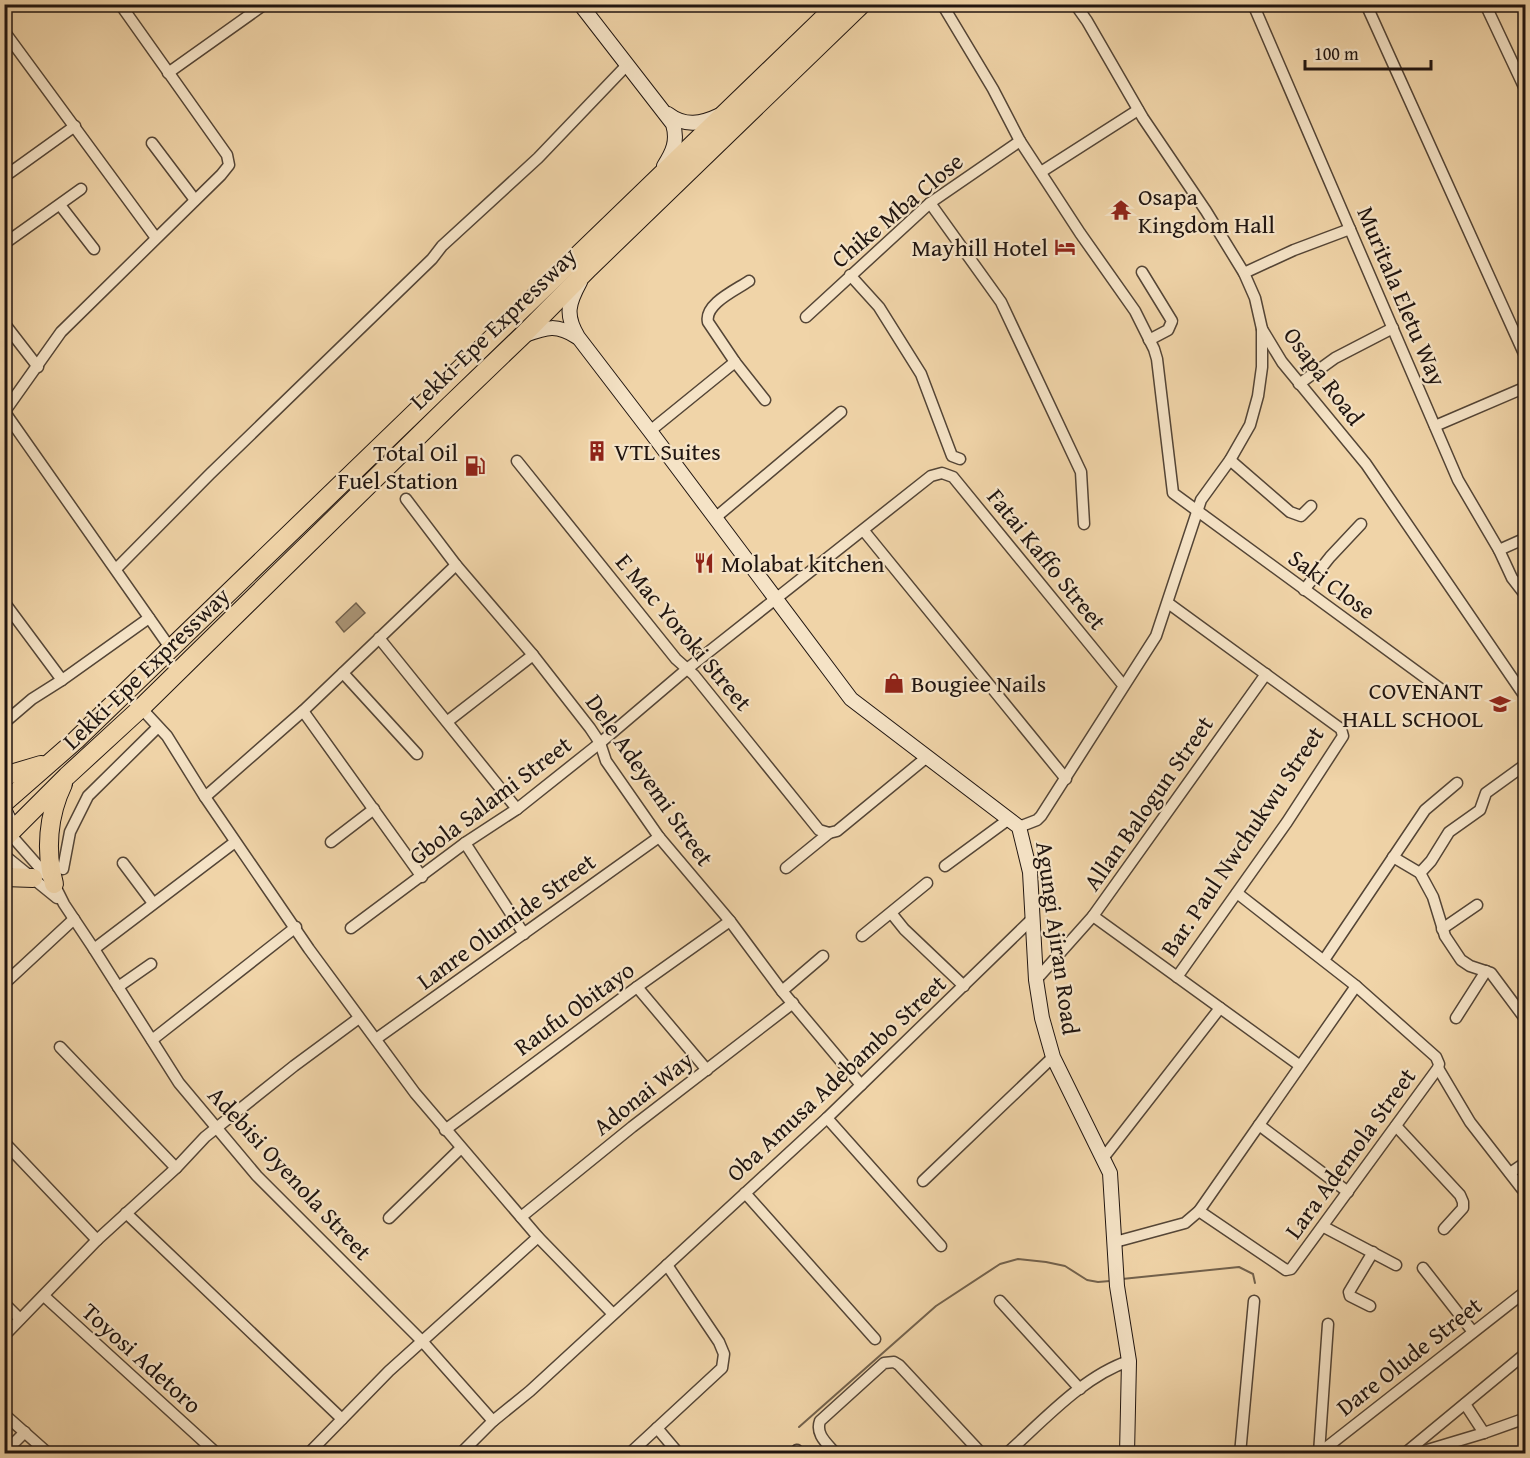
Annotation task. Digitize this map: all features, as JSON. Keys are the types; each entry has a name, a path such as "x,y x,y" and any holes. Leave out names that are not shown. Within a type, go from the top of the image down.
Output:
{"highway":[{"name":"Lekki-Epe Expressway","path":"6,822 76,740 838,4"},
{"name":"Lekki-Epe Expressway","path":"6,822 67,776 141,708 589,268 862,4"},
{"path":"6,822 29,792 107,717 115,702"},
{"path":"4,776 49,762 76,740"},
{"path":"59,877 49,855 51,820 56,799 67,776"},
{"path":"4,877 33,878"}],"street":[{"path":"120,4 226,155 229,165 61,332 5,411 171,649"},
{"path":"168,73 265,4"},
{"path":"580,4 627,66 666,112 675,130 675,147 650,188"},
{"name":"Saki Close","path":"942,4 993,89 1020,141 1080,233 1135,311 1149,340 1157,359 1173,494 1442,690"},
{"name":"Osapa Road","path":"1075,4 1138,110 1206,211 1244,273 1255,298 1262,328 1282,362 1366,464 1526,698"},
{"name":"Muritala Eletu Way","path":"1253,4 1458,480 1499,550 1512,578 1526,596"},
{"path":"1366,4 1526,358"},
{"path":"1485,4 1526,91"},
{"path":"4,31 156,238"},
{"path":"116,569 218,466 432,259 442,246 538,158 627,66"},
{"path":"666,112 681,122 697,123 721,115 736,104"},
{"path":"1041,172 1138,110"},
{"path":"4,177 75,126"},
{"name":"Chike Mba Close","path":"806,317 930,204 1020,141"},
{"path":"152,143 195,200"},
{"path":"4,244 81,189"},
{"path":"930,204 1001,302 1081,472 1084,524"},
{"path":"60,205 94,249"},
{"path":"1244,273 1294,250 1350,229"},
{"path":"578,337 570,323 570,304 589,268"},
{"path":"1142,272 1172,321 1168,330 1149,340"},
{"path":"850,275 879,307 921,374 952,456 960,459"},
{"path":"749,281 718,302 706,315 708,322 735,362 765,400"},
{"path":"4,323 38,367"},
{"path":"523,335 545,328 555,328 565,329 578,337"},
{"path":"945,866 1014,823 1037,820 1066,779 1156,636 1201,500 1230,460 1250,425 1258,396 1262,367 1262,328"},
{"path":"1299,384 1335,358 1393,328"},
{"name":"Agungi Ajiran Road","path":"578,337 851,699 1014,823 1030,872 1031,920 1042,1018 1053,1057 1110,1173 1117,1280 1129,1361 1127,1454"},
{"path":"650,431 735,362"},
{"path":"1262,367 1282,362"},
{"path":"1435,426 1526,387"},
{"path":"715,518 841,412"},
{"path":"1230,460 1290,512 1301,516 1311,506"},
{"name":"E Mac Yoroki Street","path":"517,461 676,659 694,675 824,832"},
{"name":"Fatai Kaffo Street","path":"931,476 942,473 953,477 1123,686"},
{"name":"Gbola Salami Street","path":"351,928 465,843 518,809 687,669 931,476"},
{"name":"Dele Adeyemi Street","path":"406,499 456,565 533,654 600,743 606,761 659,837 730,921 782,991 861,1085"},
{"path":"1304,590 1330,557 1361,524"},
{"path":"864,531 1066,779"},
{"path":"1499,550 1526,538"},
{"path":"205,797 303,711 456,565"},
{"path":"4,602 62,680"},
{"path":"1168,603 1266,674"},
{"path":"4,723 32,699 149,618"},
{"path":"379,638 518,809"},
{"path":"447,721 533,654"},
{"path":"343,674 417,754"},
{"name":"Bar. Paul Nwchukwu Street","path":"1177,977 1343,736 1341,729 1266,674"},
{"name":"Allan Balogun Street","path":"1036,980 1094,916 1266,674"},
{"path":"141,708 167,736 235,842 359,1018 415,1093 460,1149 538,1237 613,1314"},
{"path":"303,711 422,877"},
{"path":"64,904 59,877 70,832 88,796 158,727"},
{"path":"786,868 824,832 837,831 927,757"},
{"path":"1420,873 1431,861 1449,832 1480,810 1486,793 1526,764"},
{"path":"1324,960 1425,810 1457,783"},
{"path":"331,842 374,809"},
{"path":"6,822 59,877"},
{"name":"Lanre Olumide Street","path":"376,1039 659,837"},
{"path":"94,949 235,842"},
{"path":"465,843 524,934"},
{"path":"4,855 64,904"},
{"path":"1393,857 1420,873 1433,897 1442,929 1461,960 1495,977 1526,1020"},
{"path":"123,862 153,903"},
{"path":"862,936 892,914 927,883"},
{"name":"Lara Ademola Street","path":"1199,1211 1289,1270 1323,1227 1439,1064 1436,1057 1356,986 1237,893"},
{"name":"Adebisi Oyenola Street","path":"64,904 178,1083 257,1176 422,1341 494,1421"},
{"path":"1442,929 1477,904"},
{"path":"892,914 904,929 964,986"},
{"path":"1094,916 1299,1065"},
{"path":"4,984 74,920"},
{"name":"Oba Amusa Adebambo Street","path":"460,1454 827,1118 1031,920"},
{"name":"Raufu Obitayo","path":"445,1130 730,921"},
{"path":"152,1040 296,927"},
{"path":"782,991 823,956"},
{"path":"118,987 151,964"},
{"path":"1456,1018 1486,971"},
{"path":"1115,1242 1185,1223 1199,1211 1356,986"},
{"path":"637,987 707,1070"},
{"name":"Adonai Way","path":"521,1217 793,1004"},
{"path":"1104,1157 1220,1008"},
{"path":"4,1336 97,1240 176,1168 205,1137 359,1018"},
{"path":"60,1047 176,1168"},
{"path":"923,1181 1053,1057"},
{"path":"1438,1068 1470,1122 1522,1189 1526,1190"},
{"path":"827,1118 941,1246"},
{"path":"1259,1125 1348,1192"},
{"path":"1396,1126 1460,1195 1463,1208 1444,1229"},
{"path":"4,1142 97,1240"},
{"path":"389,1218 460,1149"},
{"path":"1510,1173 1526,1162"},
{"path":"745,1193 875,1339"},
{"path":"126,1213 342,1419"},
{"path":"1323,1227 1396,1265"},
{"path":"308,1454 389,1371 538,1237"},
{"path":"1370,1306 1350,1296 1349,1292 1373,1252"},
{"path":"629,1454 722,1368 724,1354 719,1342 667,1265"},
{"path":"1422,1268 1473,1332"},
{"name":"Dare Olude Street","path":"1319,1453 1526,1291"},
{"name":"Toyosi Adetoro","path":"44,1296 213,1450"},
{"path":"1000,1301 1080,1389"},
{"path":"1240,1454 1254,1301"},
{"path":"4,1304 20,1319"},
{"path":"1319,1453 1328,1324"},
{"path":"1404,1454 1526,1353"},
{"path":"1006,1454 1080,1389 1111,1367 1129,1361"},
{"path":"836,1454 822,1438 818,1426 820,1421 884,1363 889,1362 899,1365 982,1454"},
{"path":"1465,1404 1484,1433"},
{"path":"4,1414 44,1452"},
{"path":"1414,1454 1526,1418"},
{"path":"657,1428 679,1454"},
{"path":"4,1453 25,1432"}],"shaded area":[{"path":"356,603 365,613 344,632 336,622"}],"waterway":[{"path":"799,1427 936,1306 1000,1264 1018,1259 1046,1262 1065,1266 1087,1280 1110,1281"},
{"path":"1122,1279 1239,1267 1253,1274 1255,1283"}],"place":[{"name":"Osapa Kingdom Hall","path":"1121,210"},
{"name":"Mayhill Hotel","path":"1065,247"},
{"name":"VTL Suites","path":"597,451"},
{"name":"Total Oil Fuel Station","path":"475,466"},
{"name":"Molabat kitchen","path":"704,563"},
{"name":"Bougiee Nails","path":"894,683"},
{"name":"COVENANT HALL SCHOOL","path":"1500,704"}]}
